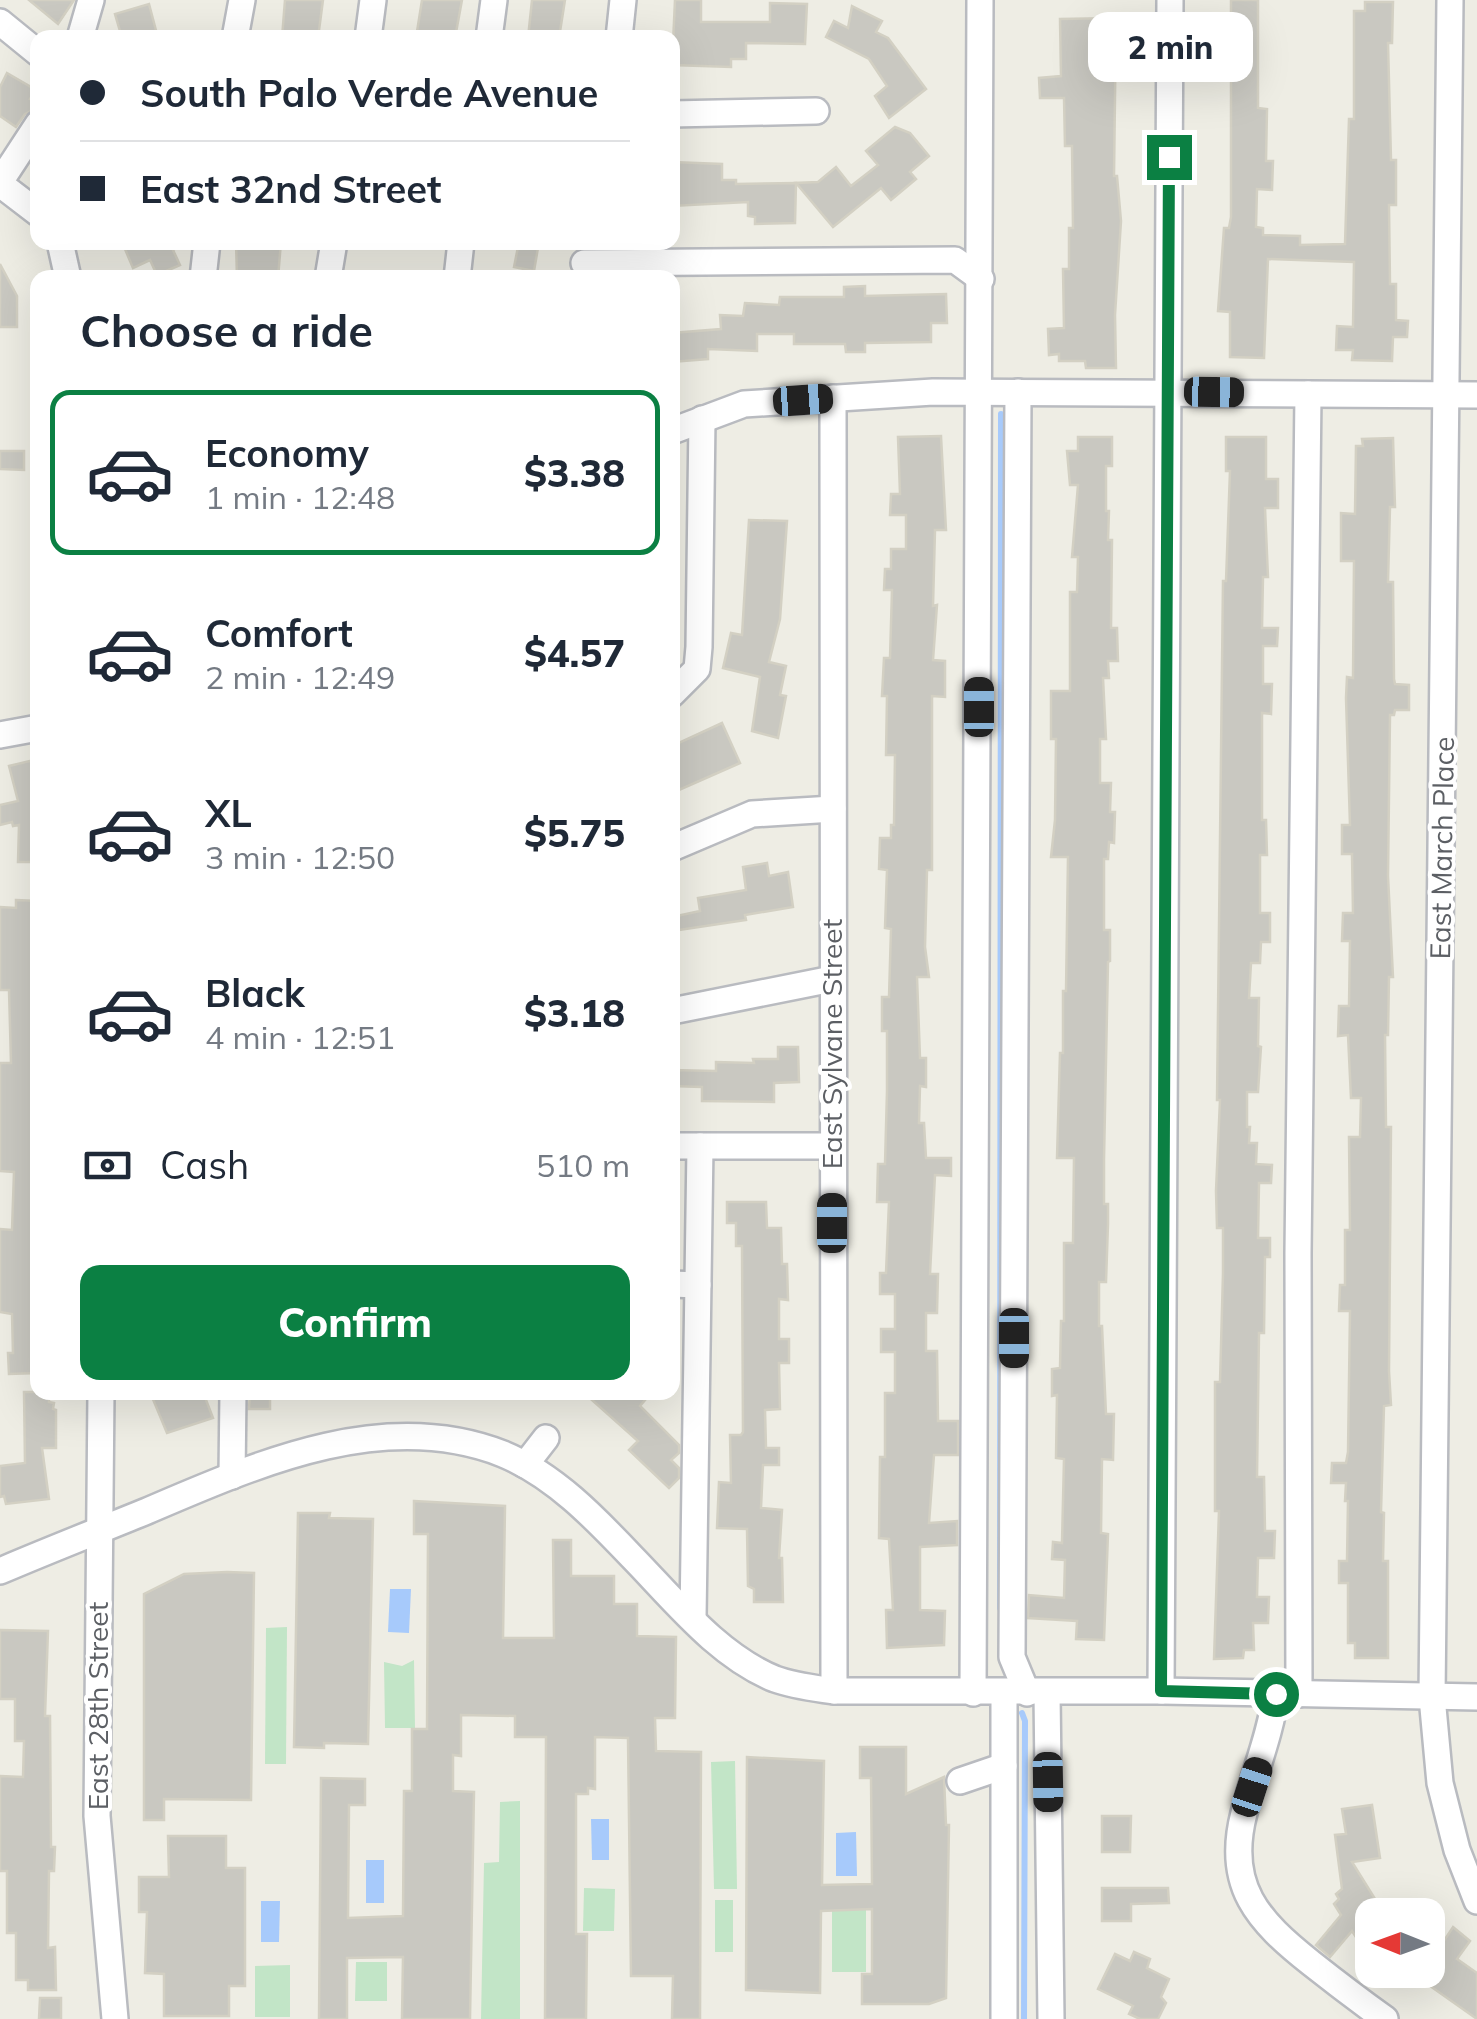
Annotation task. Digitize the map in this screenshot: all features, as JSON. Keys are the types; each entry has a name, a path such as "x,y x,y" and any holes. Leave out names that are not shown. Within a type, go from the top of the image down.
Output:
{"street":[{"path":"82,30 91,0"},
{"path":"236,30 242,0"},
{"path":"369,30 373,0"},
{"path":"490,30 494,0"},
{"path":"620,30 623,0"},
{"path":"973,1693 980,0"},
{"path":"1161,1691 1170,0"},
{"name":"East March Place","path":"1450,0 1432,1697 1440,1783 1457,1850 1477,1901"},
{"path":"0,22 30,46"},
{"path":"680,114 816,111"},
{"path":"30,136 0,182 30,206"},
{"path":"584,261 955,260 981,279"},
{"path":"680,428 744,404 833,398 981,392 1477,395"},
{"path":"1018,392 1012,1657 1026,1693 1051,2019"},
{"path":"1308,394 1298,1253 1288,1694 1270,1732 1243,1815 1239,1863 1254,1911 1272,1932 1385,2019"},
{"name":"East Sylvane Street","path":"833,398 834,1691"},
{"path":"680,686 697,670 700,647 702,419"},
{"path":"0,735 30,729"},
{"path":"680,845 752,814 833,810"},
{"path":"680,1009 832,979"},
{"path":"680,1146 832,1146"},
{"path":"693,1618 685,1284 700,1146"},
{"name":"East 28th Street","path":"101,1400 96,1816 114,2019"},
{"path":"232,1476 233,1400"},
{"path":"0,1570 232,1476 313,1449 422,1435 475,1444 525,1465 583,1509 727,1650 760,1672 796,1685 834,1691 1161,1691 1477,1697"},
{"path":"525,1465 546,1438"},
{"path":"1004,2019 1004,1766 1026,1693"},
{"path":"960,1781 1004,1766"}],"green space":[{"path":"287,1627 286,1764 265,1764 266,1628"},
{"path":"414,1660 415,1728 385,1728 384,1662 402,1666"},
{"path":"735,1761 737,1889 714,1889 711,1762"},
{"path":"520,1801 520,2019 481,2019 484,1863 499,1862 500,1802"},
{"path":"584,1888 615,1889 614,1931 583,1931"},
{"path":"832,1896 866,1896 866,1972 832,1972"},
{"path":"715,1900 733,1900 733,1952 715,1952"},
{"path":"356,1962 387,1962 387,2001 355,2001"},
{"path":"290,1965 290,2017 255,2017 255,1966"}],"water":[{"path":"390,1589 411,1589 409,1633 388,1632"},
{"path":"591,1819 609,1819 609,1860 592,1860"},
{"path":"856,1832 857,1876 836,1876 836,1833"},
{"path":"366,1860 384,1860 384,1903 366,1903"},
{"path":"261,1901 280,1901 279,1942 261,1942"}],"building":[{"path":"29,0 74,0 58,24"},
{"path":"285,0 323,0 319,30 283,30"},
{"path":"422,0 462,0 456,30 417,30"},
{"path":"532,0 565,0 560,30 529,30"},
{"path":"675,0 701,0 701,22 770,22 770,3 807,4 805,44 746,43 746,59 731,59 731,67 680,65 680,30 674,30"},
{"path":"1231,0 1258,0 1258,108 1267,109 1266,161 1273,161 1272,190 1257,189 1256,227 1263,228 1263,235 1300,236 1300,245 1345,244 1349,119 1354,119 1354,11 1365,11 1365,2 1393,2 1392,43 1388,43 1396,205 1389,205 1390,284 1396,284 1396,320 1408,321 1407,337 1393,337 1392,361 1352,360 1353,350 1336,350 1337,326 1353,327 1354,262 1268,259 1264,358 1230,357 1230,312 1218,311 1224,228 1229,228 1231,217"},
{"path":"149,4 156,30 120,30 115,14"},
{"path":"852,6 882,21 876,32 888,38 926,89 889,118 875,96 887,86 869,59 826,37 834,21 848,28"},
{"path":"1116,18 1114,176 1121,221 1116,368 1086,368 1085,361 1059,361 1059,354 1049,355 1048,329 1064,328 1063,269 1069,269 1069,228 1073,228 1072,146 1065,146 1064,98 1040,98 1039,78 1061,76 1060,19"},
{"path":"7,73 30,86 30,112 16,127 0,116 0,87"},
{"path":"895,127 910,133 929,156 910,172 916,179 891,200 881,188 833,227 796,183 818,182 836,167 851,186 878,165 866,151"},
{"path":"680,162 722,164 722,180 736,180 736,184 796,183 795,223 755,224 755,217 748,216 748,202 680,206"},
{"path":"125,250 173,250 180,265 155,270 150,260 133,268"},
{"path":"236,250 280,250 279,270 237,270"},
{"path":"517,250 538,250 534,270 514,267"},
{"path":"0,264 17,296 17,327 0,327"},
{"path":"865,286 865,296 946,294 947,323 931,323 931,342 865,343 865,352 846,352 845,344 794,344 794,334 757,334 757,351 708,349 708,359 680,361 680,332 721,329 720,315 743,316 745,303 779,305 780,297 844,297 844,287"},
{"path":"941,436 946,530 935,530 933,606 937,605 933,660 945,661 945,697 932,696 932,870 927,870 925,947 929,977 917,977 920,1058 926,1058 926,1087 920,1086 919,1123 924,1123 926,1158 951,1158 951,1176 935,1175 930,1274 938,1274 937,1313 926,1313 926,1351 937,1351 938,1421 958,1421 958,1455 934,1455 929,1523 957,1521 957,1545 920,1547 920,1610 945,1611 944,1645 887,1648 886,1610 893,1610 889,1539 879,1538 880,1457 885,1457 885,1393 895,1393 895,1352 881,1352 881,1329 895,1329 895,1294 880,1294 880,1273 886,1273 889,1202 877,1202 878,1164 885,1164 887,1091 887,1031 882,1031 882,997 889,997 891,929 885,928 887,870 879,869 880,838 891,838 894,825 895,755 886,755 887,696 882,696 884,658 890,658 892,590 884,590 885,569 891,569 891,549 906,549 906,515 890,515 891,494 900,494 898,437"},
{"path":"1078,437 1112,437 1112,466 1106,466 1106,511 1108,540 1112,540 1111,628 1117,628 1118,661 1108,661 1109,678 1103,678 1106,739 1100,739 1100,783 1111,783 1110,812 1115,812 1114,843 1109,842 1108,859 1104,859 1104,930 1110,930 1104,1159 1108,1224 1106,1282 1099,1282 1099,1326 1106,1414 1114,1414 1113,1460 1102,1459 1101,1533 1108,1534 1104,1640 1076,1639 1077,1621 1028,1618 1029,1595 1064,1598 1065,1560 1052,1559 1053,1542 1062,1543 1064,1459 1056,1458 1057,1395 1052,1396 1052,1369 1060,1368 1064,1243 1073,1243 1074,1158 1057,1158 1068,857 1051,857 1056,739 1051,739 1051,691 1070,691 1070,592 1077,592 1078,557 1072,557 1078,485 1070,485 1067,451 1078,451"},
{"path":"1226,437 1266,437 1266,479 1278,479 1278,508 1265,508 1268,577 1263,577 1262,628 1278,628 1277,646 1263,646 1263,684 1272,684 1271,714 1262,713 1262,820 1266,820 1267,855 1260,855 1260,913 1270,913 1270,942 1261,942 1260,963 1251,963 1249,998 1259,998 1261,1047 1258,1092 1247,1092 1249,1143 1257,1143 1256,1164 1272,1165 1271,1183 1259,1183 1258,1238 1270,1238 1270,1257 1265,1257 1264,1333 1259,1333 1257,1477 1264,1477 1265,1531 1275,1531 1274,1558 1258,1558 1257,1597 1269,1597 1268,1623 1253,1623 1254,1650 1244,1650 1243,1658 1214,1659 1219,1511 1215,1511 1215,1382 1220,1382 1223,1273 1223,1228 1217,1228 1216,1191 1223,581 1230,471 1226,471"},
{"path":"1393,438 1395,507 1390,507 1388,582 1393,582 1394,679 1395,684 1409,685 1409,710 1395,710 1390,715 1388,876 1393,977 1389,977 1385,1035 1386,1127 1391,1127 1391,1405 1384,1406 1381,1512 1383,1561 1388,1561 1388,1658 1355,1658 1355,1643 1348,1643 1348,1583 1339,1583 1339,1561 1347,1561 1346,1483 1331,1483 1332,1463 1346,1463 1348,1452 1350,1311 1339,1311 1340,1285 1345,1285 1345,1230 1350,1230 1349,1137 1360,1137 1361,1098 1351,1098 1348,1035 1338,1036 1339,1006 1349,1006 1350,941 1342,941 1343,913 1353,913 1352,854 1342,854 1342,825 1350,825 1346,698 1347,677 1353,678 1354,561 1341,561 1341,513 1355,514 1356,446 1363,446 1362,439"},
{"path":"0,451 24,451 24,470 0,469"},
{"path":"749,520 787,521 780,619 769,662 786,666 780,695 786,696 778,738 752,731 760,677 723,668 731,633 742,635"},
{"path":"722,723 740,763 680,789 680,742"},
{"path":"30,761 30,862 18,862 19,825 0,825 0,805 18,801 9,766"},
{"path":"767,863 769,876 788,872 793,907 745,915 746,920 680,930 680,915 700,911 698,898 746,890 743,867"},
{"path":"16,900 30,901 30,1373 9,1374 12,1314 0,1312 0,1229 12,1230 14,1172 0,1171 0,1063 11,1063 9,990 0,990 0,907 16,908"},
{"path":"778,1047 798,1047 799,1082 774,1083 774,1102 702,1101 702,1087 680,1086 680,1070 716,1071 716,1062 778,1059"},
{"path":"727,1202 766,1202 767,1228 781,1228 782,1264 787,1264 788,1300 779,1299 779,1339 789,1339 789,1363 779,1363 780,1409 765,1410 766,1448 779,1448 779,1465 763,1465 761,1508 782,1510 779,1558 783,1602 754,1602 754,1589 748,1586 747,1529 717,1528 719,1482 731,1483 730,1435 743,1432 742,1246 736,1246 736,1223 727,1223"},
{"path":"24,1392 30,1392 30,1400 49,1400 56,1410 56,1448 42,1448 49,1499 6,1504 4,1496 0,1497 0,1466 25,1463"},
{"path":"153,1400 206,1400 213,1418 167,1433"},
{"path":"250,1400 270,1400 270,1409 249,1409"},
{"path":"592,1400 645,1400 640,1406 679,1445 679,1453 671,1460 679,1468 679,1478 669,1488 629,1450 638,1441"},
{"path":"414,1501 505,1506 503,1638 554,1638 553,1540 571,1540 571,1576 614,1576 614,1604 637,1604 637,1636 676,1637 675,1718 655,1718 656,1751 701,1752 700,2019 672,2019 673,1976 631,1976 628,1738 595,1737 595,1789 588,1788 588,1794 576,1794 576,1934 587,1934 586,2019 545,2019 546,1737 515,1737 515,1716 461,1715 461,1756 453,1755 453,1791 474,1792 470,2019 402,2019 403,1957 347,1958 347,2019 319,2019 321,1778 365,1779 365,1805 349,1805 348,1918 403,1916 404,1791 412,1791 412,1729 427,1729 428,1534 414,1534"},
{"path":"298,1513 373,1519 368,1744 294,1747"},
{"path":"254,1573 251,1800 164,1799 164,1820 144,1820 144,1594 184,1574"},
{"path":"0,1630 48,1631 45,1716 50,1716 51,1847 55,1847 54,1871 49,1871 48,1948 55,1947 56,1990 28,1990 28,1980 16,1980 16,1933 7,1933 7,1871 0,1871 0,1776 23,1777 24,1741 15,1741 15,1699 0,1699"},
{"path":"860,1747 906,1747 906,1794 944,1777 949,1825 946,1998 929,2004 862,2004 862,1974 872,1974 872,1909 821,1911 820,1993 746,1990 747,1757 824,1761 822,1885 872,1884 871,1778 860,1778"},
{"path":"1372,1805 1380,1858 1352,1862 1374,1898 1355,1898 1355,1936 1352,1931 1330,1957 1316,1945 1341,1915 1334,1904 1342,1889 1335,1835 1346,1834 1342,1809"},
{"path":"1102,1816 1131,1816 1130,1852 1102,1852"},
{"path":"168,1836 226,1836 226,1868 245,1868 245,1986 229,1986 229,2016 164,2016 164,1974 145,1973 147,1912 139,1912 139,1877 169,1877"},
{"path":"1102,1888 1168,1888 1169,1903 1131,1904 1131,1921 1102,1921"},
{"path":"1453,1927 1470,1941 1457,1959 1477,1973 1477,2019 1433,1988 1445,1988 1445,1939"},
{"path":"1134,1952 1150,1959 1147,1968 1169,1979 1161,1997 1166,2003 1158,2019 1140,2019 1129,2014 1133,2006 1098,1989 1115,1954 1130,1961"},
{"path":"40,1998 61,1998 61,2019 39,2019"}],"waterway":[{"path":"1000,1608 1001,414"},
{"path":"1022,1713 1024,2019"}],"route":[{"path":"1169,157 1161,1691 1276,1694"}]}
